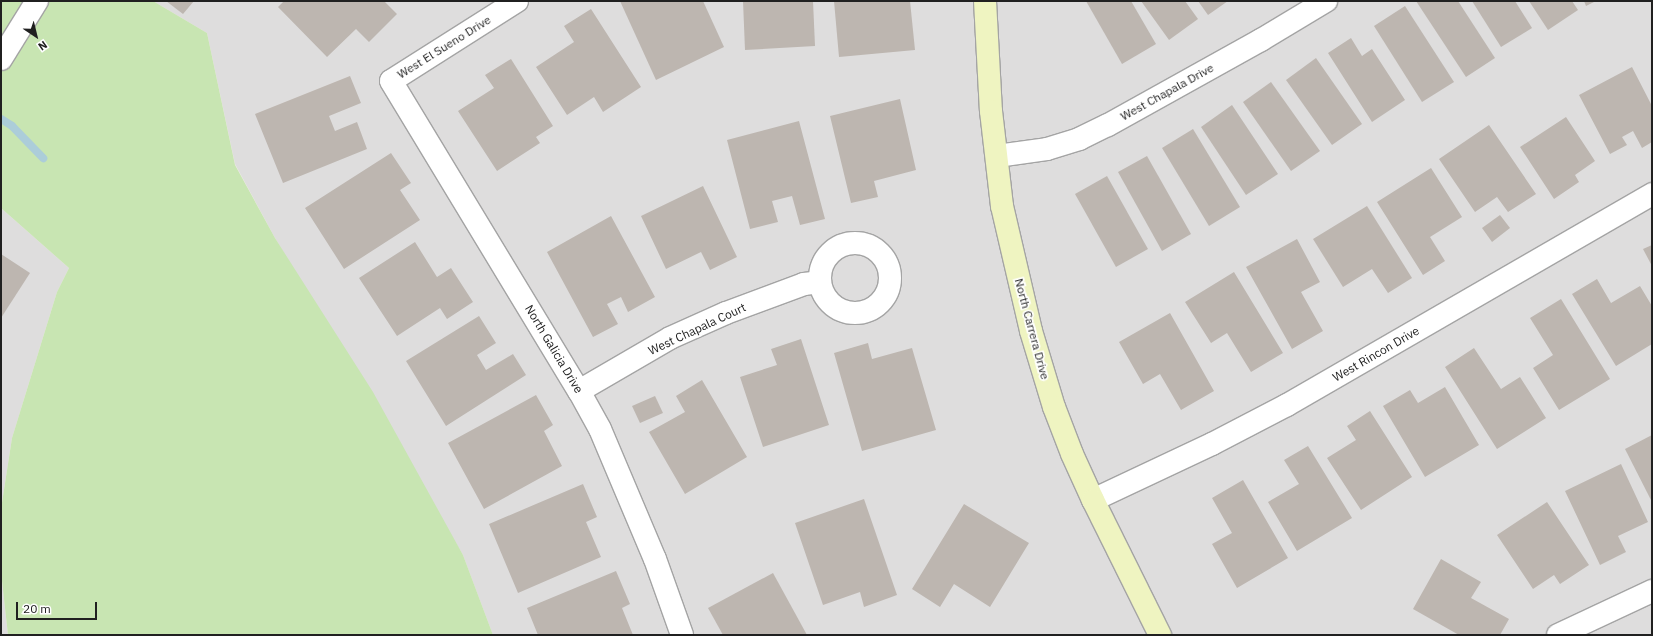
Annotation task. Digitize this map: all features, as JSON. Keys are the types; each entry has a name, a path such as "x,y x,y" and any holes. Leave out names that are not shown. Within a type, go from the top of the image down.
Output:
{"street":[{"path":"1,59 37,1"},
{"name":"West El Sueno Drive","path":"391,81 517,1"},
{"name":"North Carrera Drive","path":"985,1 991,112 1002,206 1031,331 1054,407 1093,500 1160,635"},
{"name":"West Chapala Drive","path":"997,156 1047,149 1079,139 1108,125 1261,40 1326,1"},
{"name":"North Galicia Drive","path":"391,81 579,391 600,429 620,472 655,559 682,635"},
{"name":"West Rincon Drive","path":"1093,500 1212,444 1287,405 1652,194"},
{"name":"West Chapala Court","path":"579,391 670,338 726,312 804,284 820,282"},
{"path":"1558,635 1652,591"}],"shaded area":[{"path":"153,1 1652,1 1652,635 493,635 463,555 275,238 235,164 207,33"},
{"path":"1,208 69,268 57,292 12,438 1,509"},
{"path":"1,572 8,635 1,635"}],"green space":[{"path":"1,1 153,1 207,33 235,165 275,238 373,392 463,555 493,635 8,635 1,572 1,509 12,438 57,292 69,268 1,208"}],"building":[{"path":"166,1 194,1 183,14"},
{"path":"284,1 384,1 397,14 369,42 356,29 327,57 278,7"},
{"path":"620,1 703,1 724,47 656,80"},
{"path":"743,1 813,1 815,46 745,50"},
{"path":"834,1 910,1 915,50 839,57"},
{"path":"1086,1 1131,1 1156,44 1122,64"},
{"path":"1141,1 1185,1 1198,19 1169,40"},
{"path":"1198,1 1228,1 1208,15"},
{"path":"1416,1 1458,1 1495,58 1466,77"},
{"path":"1472,1 1515,1 1532,28 1501,47"},
{"path":"1529,1 1572,1 1578,10 1548,30"},
{"path":"1584,1 1596,1 1586,6"},
{"path":"1405,6 1454,82 1422,102 1374,26"},
{"path":"591,9 641,87 603,112 594,97 567,115 536,67 574,42 564,26"},
{"path":"1351,38 1362,56 1372,49 1405,100 1372,122 1328,53"},
{"path":"1316,58 1362,124 1332,145 1286,80"},
{"path":"511,59 553,126 536,137 540,143 497,171 458,111 494,88 485,75"},
{"path":"1632,67 1652,106 1652,142 1642,148 1633,131 1622,137 1627,145 1610,154 1579,95"},
{"path":"350,76 361,103 329,116 335,131 357,122 367,149 283,183 255,114"},
{"path":"1271,82 1320,151 1291,171 1243,102"},
{"path":"900,99 916,170 874,181 878,197 851,203 830,116"},
{"path":"1232,105 1278,174 1246,195 1201,127"},
{"path":"1566,117 1595,161 1575,175 1579,182 1554,199 1520,147"},
{"path":"799,121 825,219 800,225 792,196 772,201 778,222 750,229 727,140"},
{"path":"1489,125 1536,194 1508,212 1497,197 1475,212 1439,159"},
{"path":"1193,129 1240,207 1209,226 1162,148"},
{"path":"391,153 411,183 400,190 420,220 344,269 305,208"},
{"path":"1147,156 1191,234 1162,251 1118,172"},
{"path":"1431,168 1462,217 1430,237 1445,261 1423,275 1377,202"},
{"path":"1107,176 1148,249 1116,267 1075,194"},
{"path":"703,186 737,257 710,270 701,252 666,269 641,216"},
{"path":"1367,206 1412,278 1388,293 1372,269 1343,287 1313,239"},
{"path":"1500,215 1510,228 1492,242 1482,228"},
{"path":"611,216 655,297 628,312 621,297 607,304 618,324 593,337 547,252"},
{"path":"1297,239 1320,282 1301,292 1323,331 1292,349 1246,267"},
{"path":"415,242 437,277 451,268 473,302 447,319 440,308 397,336 359,278"},
{"path":"1652,245 1652,266 1643,249"},
{"path":"1,254 30,273 1,318"},
{"path":"1234,272 1283,353 1251,372 1227,333 1211,343 1185,302"},
{"path":"1597,279 1611,303 1640,286 1652,306 1652,344 1616,366 1572,294"},
{"path":"1561,299 1610,379 1559,410 1533,368 1553,355 1530,318"},
{"path":"1170,313 1214,391 1181,410 1160,374 1143,384 1119,342"},
{"path":"479,316 496,343 477,355 486,370 513,354 526,375 446,426 406,361"},
{"path":"801,339 829,425 763,447 740,377 777,365 771,349"},
{"path":"868,343 872,359 912,348 936,430 862,451 834,353"},
{"path":"1474,348 1501,389 1520,377 1546,418 1497,449 1445,367"},
{"path":"702,380 747,457 685,494 649,432 685,412 676,396"},
{"path":"1445,387 1479,445 1425,477 1383,406 1410,390 1418,403"},
{"path":"536,395 553,425 544,431 562,466 484,509 448,443"},
{"path":"655,396 663,413 640,423 632,406"},
{"path":"1370,411 1412,477 1361,510 1327,458 1356,440 1347,426"},
{"path":"1652,435 1652,502 1625,449"},
{"path":"1308,446 1352,518 1297,551 1268,502 1299,484 1284,460"},
{"path":"1621,464 1648,522 1618,536 1626,552 1600,565 1565,491"},
{"path":"1243,480 1288,558 1237,588 1212,544 1232,533 1212,498"},
{"path":"583,484 597,517 586,522 601,557 518,593 489,524"},
{"path":"864,499 897,595 864,607 860,592 823,605 795,523"},
{"path":"1547,502 1589,565 1560,584 1554,575 1533,589 1497,535"},
{"path":"964,504 1029,543 990,607 954,584 940,607 912,589"},
{"path":"1441,559 1481,582 1471,598 1509,619 1500,635 1459,635 1413,609"},
{"path":"616,571 630,604 622,608 633,635 538,635 527,608"},
{"path":"773,573 807,635 723,635 708,608"}],"waterway":[{"path":"1,119 12,126 43,158"}]}
